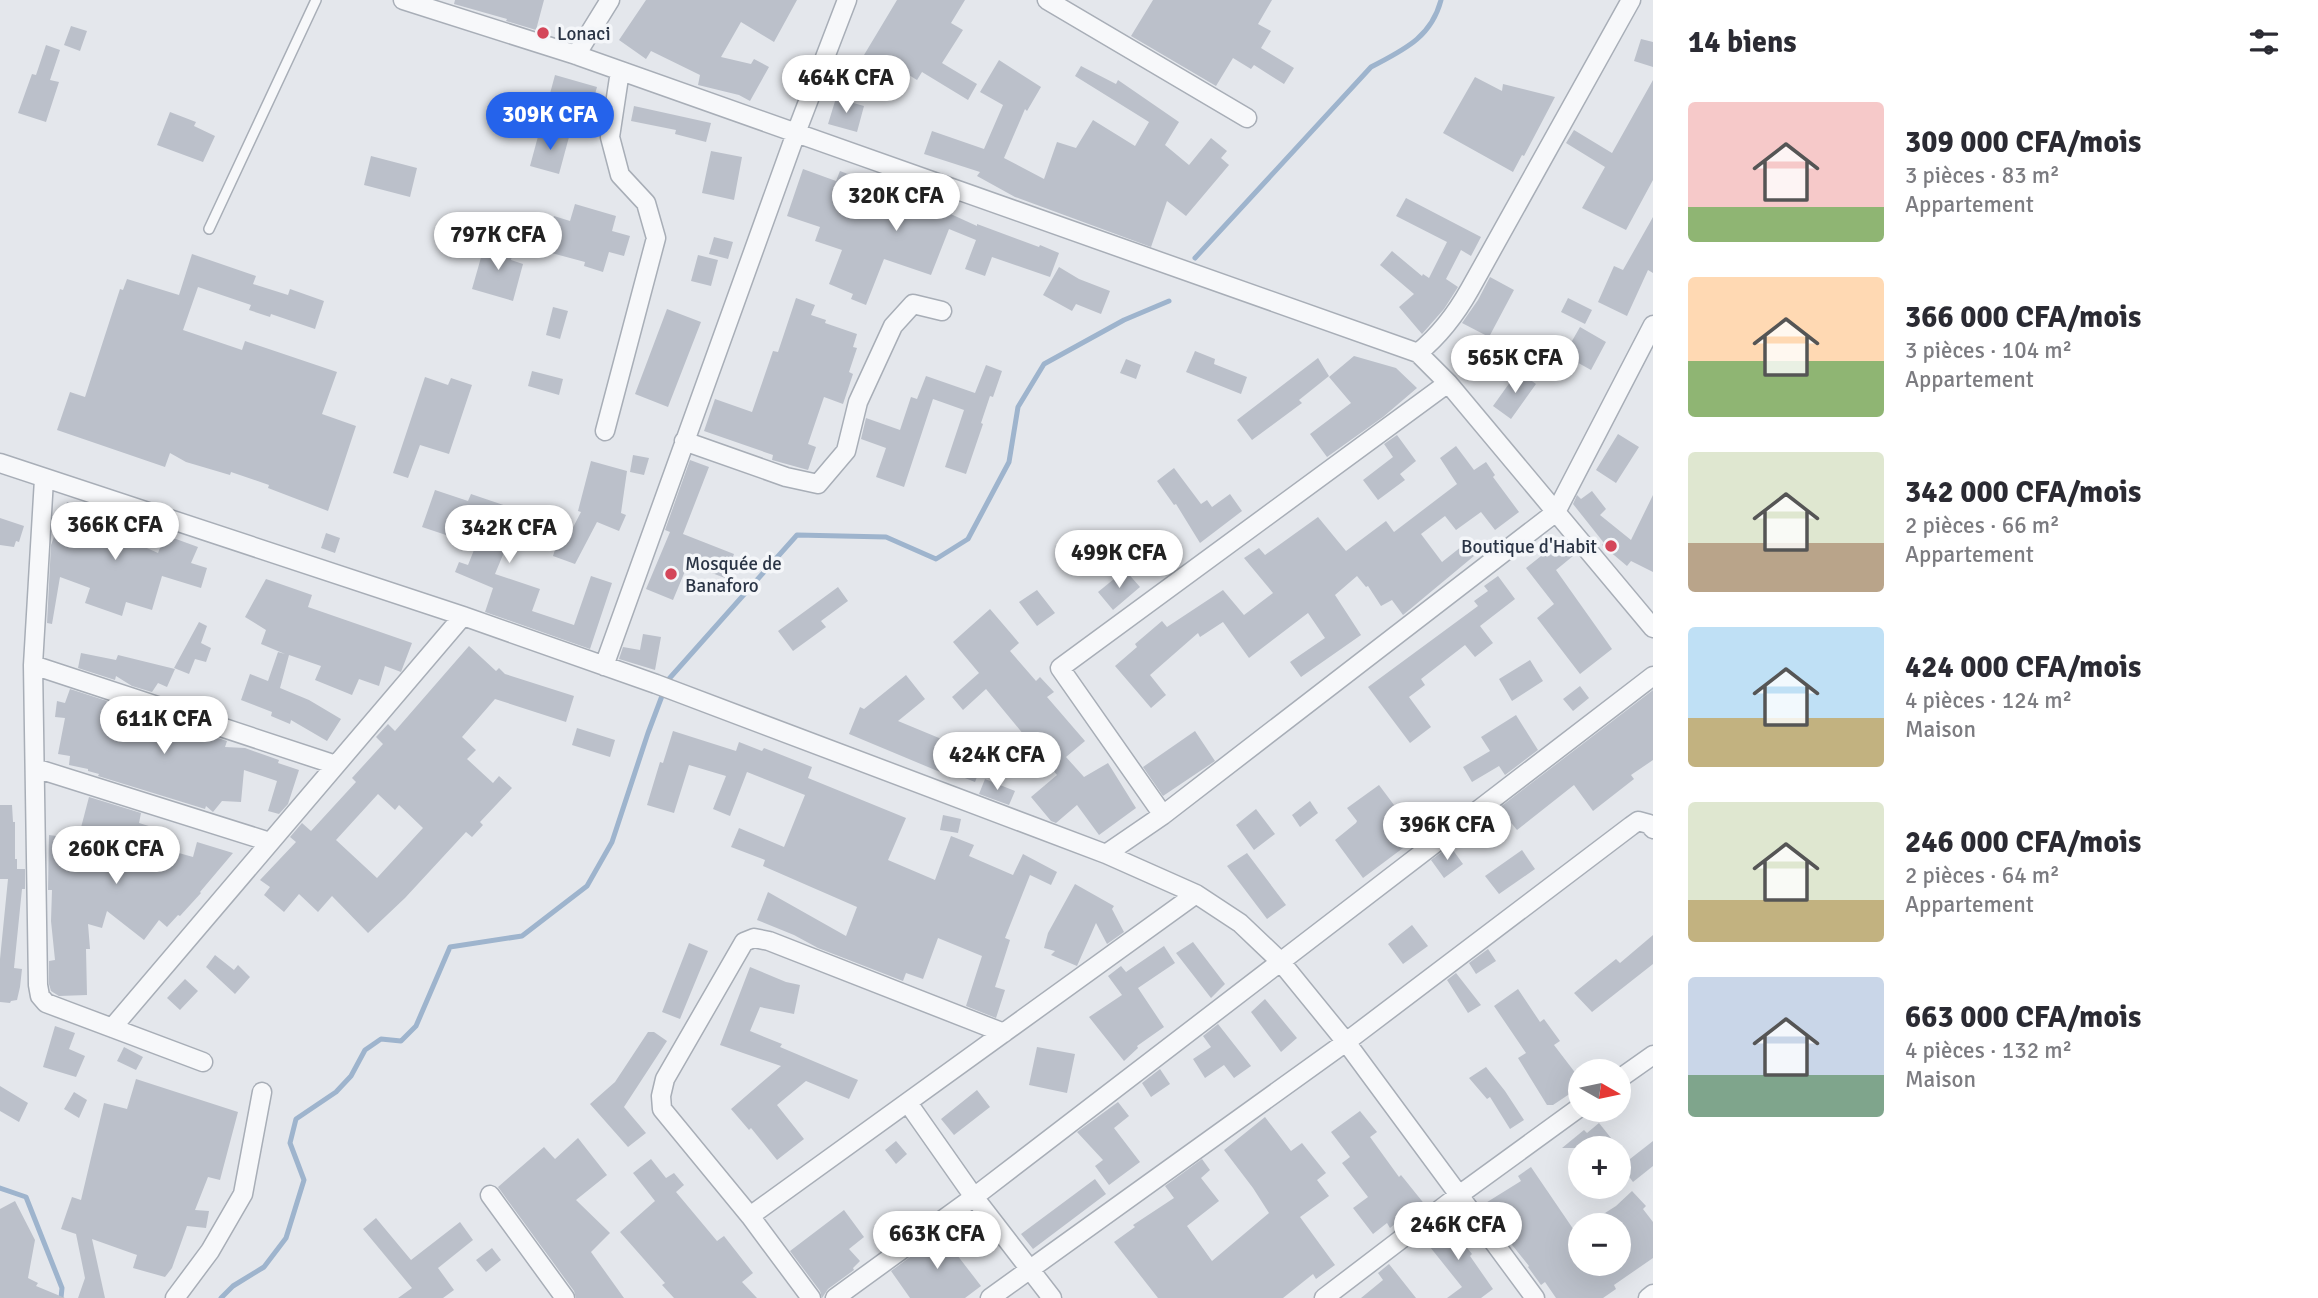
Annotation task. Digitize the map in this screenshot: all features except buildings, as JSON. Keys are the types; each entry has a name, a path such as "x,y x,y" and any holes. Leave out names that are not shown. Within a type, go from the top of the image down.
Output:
{"street":[{"path":"403,0 576,55 1418,353 1448,383 1653,628"},
{"path":"576,55 610,0"},
{"path":"604,666 796,133 848,0"},
{"path":"1047,0 1247,118"},
{"path":"1418,353 1434,341 1471,289 1631,0"},
{"path":"605,430 656,238 646,203 620,175 610,137 620,71"},
{"path":"684,441 786,477 818,484 846,451 858,402 893,326 913,304 942,311"},
{"path":"1106,854 1163,816 1556,512 1653,324"},
{"path":"1163,816 1060,668 1448,383"},
{"path":"0,463 463,615 656,684 1106,854 1196,894 1240,923 1280,961 1346,1042 1535,1298"},
{"path":"44,478 33,665 40,996 46,1003 203,1062"},
{"path":"112,1028 463,615"},
{"path":"33,665 336,765"},
{"path":"835,1298 974,1197 1653,676"},
{"path":"35,768 271,842"},
{"path":"990,1298 1346,1042 1638,821 1649,824 1653,829"},
{"path":"750,1216 1196,894"},
{"path":"811,1298 750,1216 662,1109 661,1096 665,1079 744,942 754,939 769,941 1004,1032"},
{"path":"1631,1071 1653,1055"},
{"path":"175,1298 210,1251 243,1194 262,1092"},
{"path":"908,1103 974,1197 1052,1298"},
{"path":"1324,1298 1568,1116"},
{"path":"490,1195 565,1298"},
{"path":"1648,1298 1653,1294"}],"lane":[{"path":"209,229 316,0"}],"waterway":[{"path":"1195,258 1371,67 1405,48 1423,33 1441,0"},
{"path":"221,1298 233,1286 264,1267 286,1238 304,1180 290,1143 296,1119 336,1092 351,1076 365,1050 381,1039 401,1041 416,1026 450,947 522,936 587,886 612,842 668,680 797,535 886,537 936,559 968,539 1009,462 1018,407 1044,364 1124,320 1169,301"},
{"path":"0,1188 26,1197 62,1288 61,1298"}],"place":[{"name":"Lonaci","path":"543,33"},
{"name":"Boutique d'Habit","path":"1611,546"},
{"name":"Mosquée de Banaforo","path":"671,574"}]}
